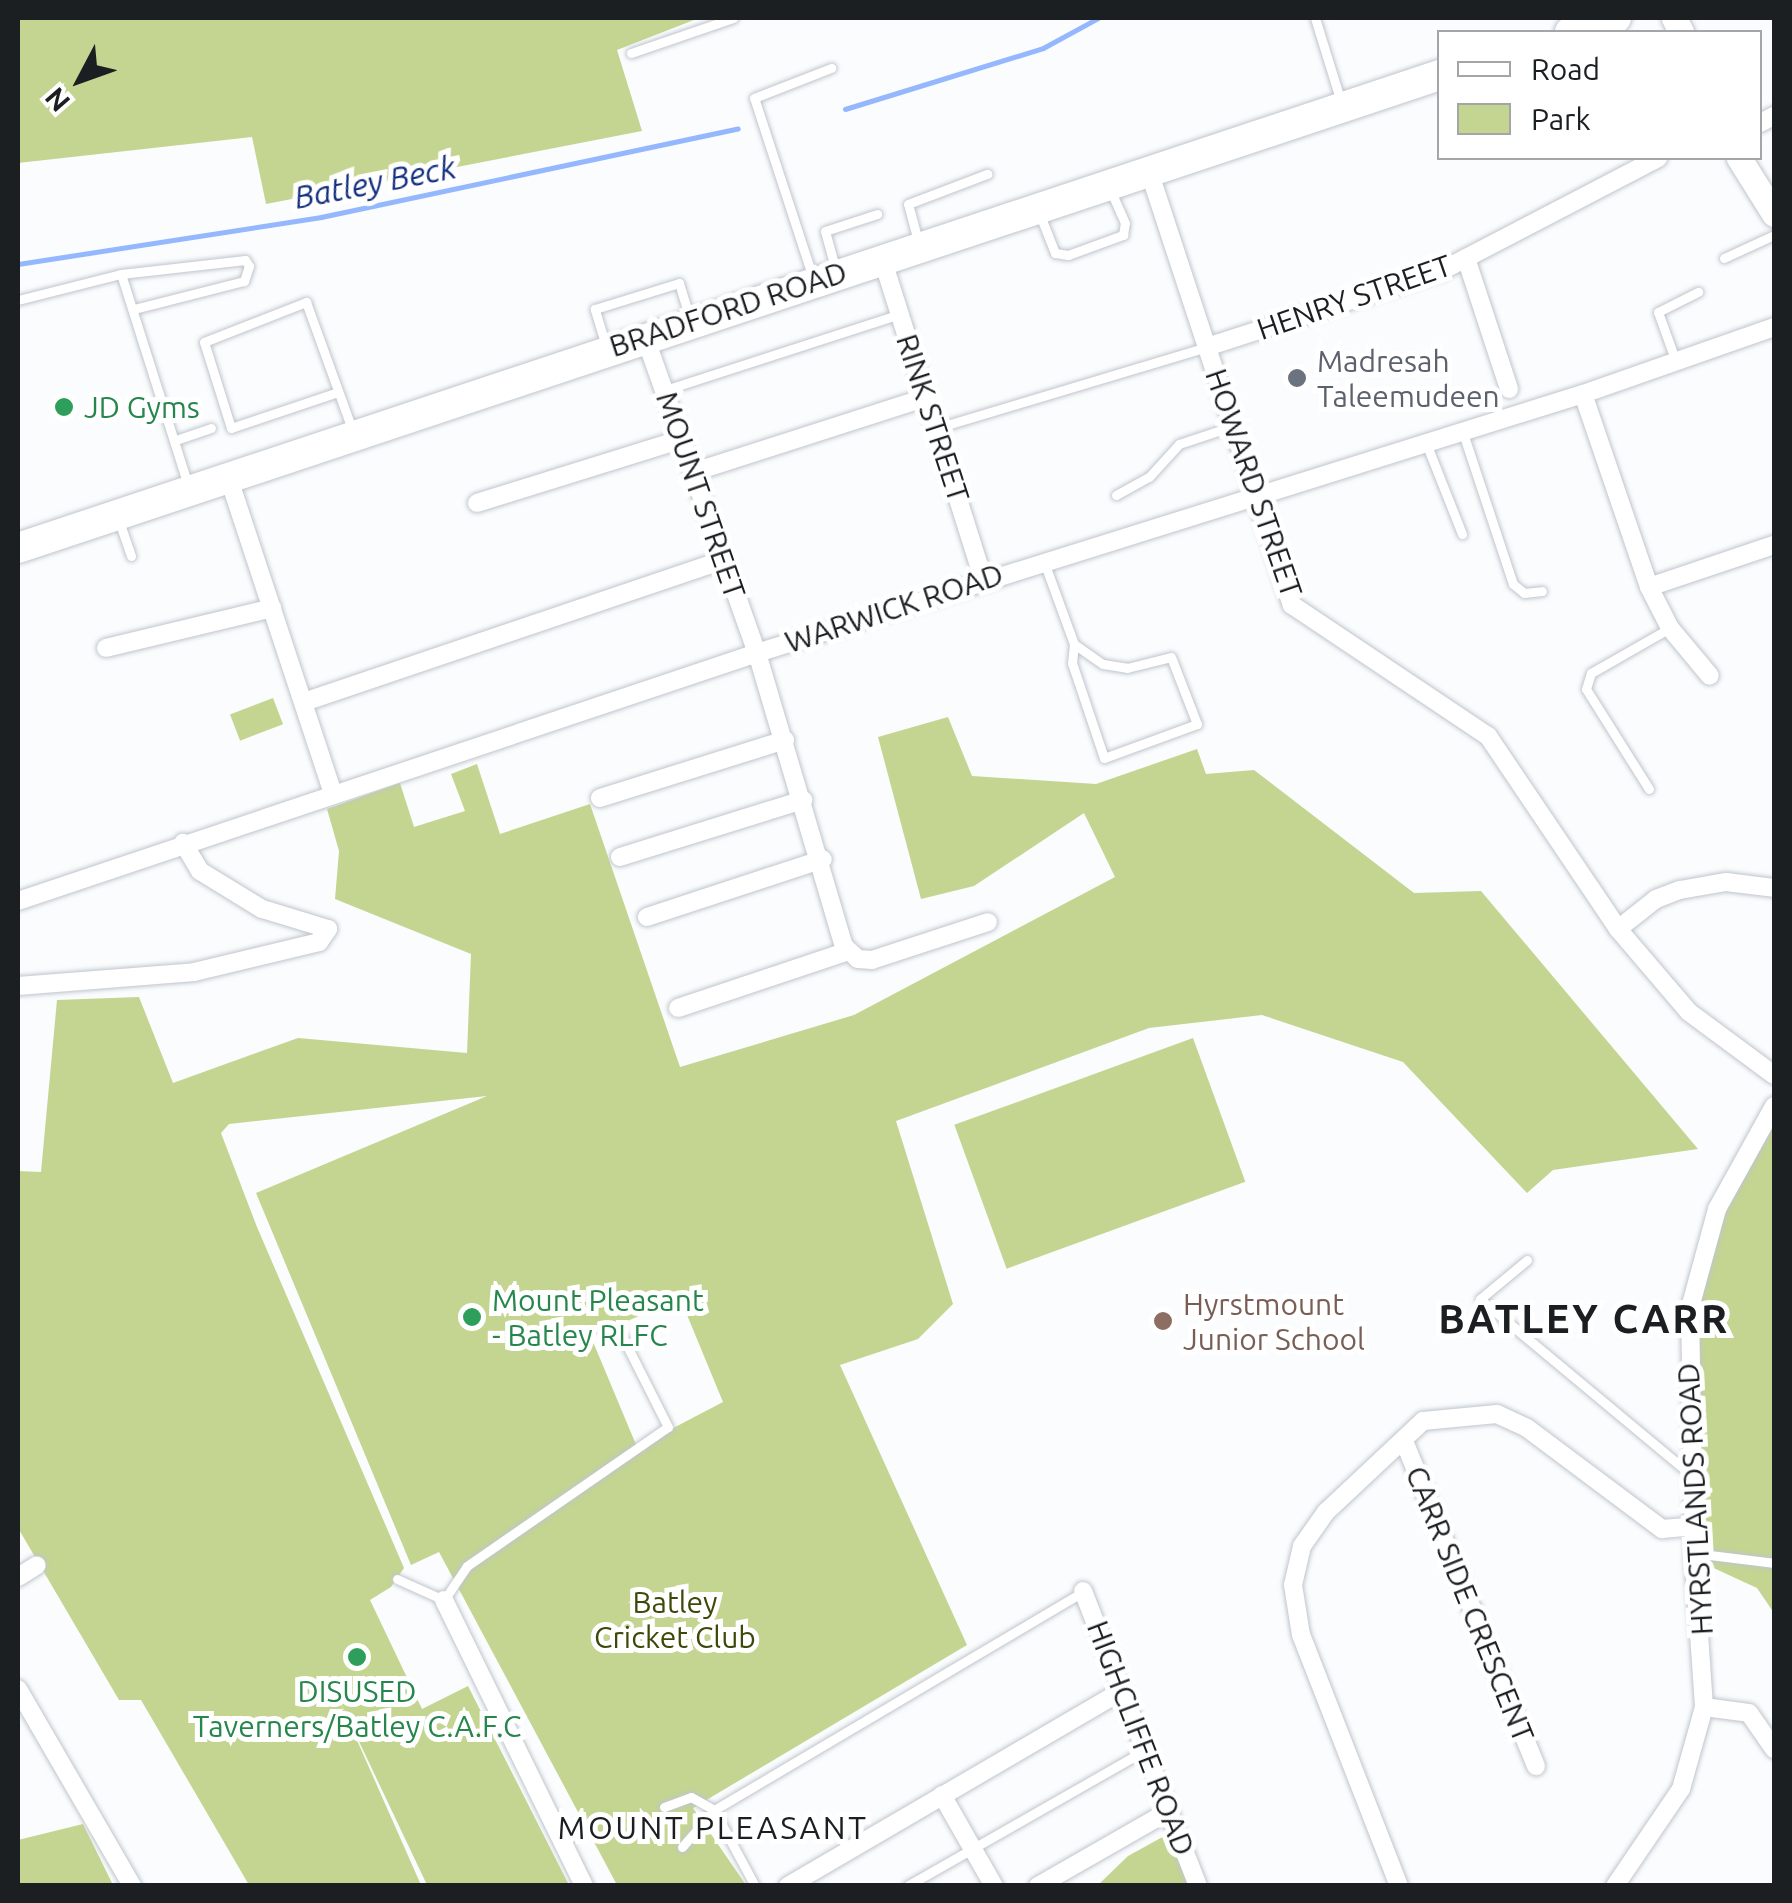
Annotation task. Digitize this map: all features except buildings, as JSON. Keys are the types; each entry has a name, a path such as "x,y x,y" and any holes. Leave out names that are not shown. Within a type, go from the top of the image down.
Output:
{"main road":[{"path":"1577,30 1616,18"},
{"name":"BRADFORD ROAD","path":"18,548 1437,76"}],"street":[{"name":"HENRY STREET","path":"1207,347 1466,258 1654,160"},
{"path":"1740,160 1774,214"},
{"name":"HOWARD STREET","path":"1149,171 1292,605 1488,736 1618,930 1690,1012 1774,1075"},
{"name":"RINK STREET","path":"882,258 982,579"},
{"path":"1466,258 1509,389"},
{"name":"WARWICK ROAD","path":"18,902 756,652 1254,492 1583,394 1774,327"},
{"name":"MOUNT STREET","path":"645,337 697,472 850,952"},
{"path":"1583,394 1649,587 1670,628 1710,676"},
{"path":"697,472 927,396"},
{"path":"477,503 682,439"},
{"path":"228,476 334,794"},
{"path":"1649,587 1774,545"},
{"path":"304,702 724,560"},
{"path":"106,648 272,608"},
{"path":"600,798 784,740"},
{"path":"620,857 804,800"},
{"path":"18,986 194,972 319,942 328,929 262,908 200,871 182,844"},
{"path":"646,917 822,860"},
{"path":"1618,930 1656,899 1680,890 1726,882 1774,888"},
{"path":"677,1002 850,952 988,922"},
{"name":"HYRSTLANDS ROAD","path":"1614,1886 1681,1789 1704,1707 1687,1359 1698,1264 1717,1210 1774,1106"},
{"name":"CARR SIDE CRESCENT","path":"1399,1886 1301,1635 1292,1585 1302,1546 1326,1512 1423,1422 1496,1414 1527,1428 1662,1529 1695,1526"},
{"name":"CARR SIDE CRESCENT","path":"1404,1441 1536,1766"},
{"path":"18,1577 37,1565"},
{"name":"HIGHCLIFFE ROAD","path":"1083,1591 1198,1886"},
{"path":"444,1600 584,1886"},
{"path":"18,1689 132,1886"},
{"path":"788,1886 1122,1690"},
{"path":"1704,1707 1749,1713 1774,1749"},
{"path":"942,1795 994,1886"},
{"path":"1038,1886 1169,1811"}],"lane":[{"path":"631,53 734,18"},
{"path":"1315,18 1342,107"},
{"path":"825,277 754,98 831,68"},
{"path":"920,246 908,204 987,174"},
{"path":"1037,208 1055,253 1068,255 1122,236 1124,223 1108,185"},
{"path":"825,277 824,231 877,214"},
{"path":"1724,258 1774,236"},
{"path":"18,300 121,274 245,260 249,266 244,281 134,309"},
{"path":"121,274 190,490"},
{"path":"607,349 595,309 679,283 690,322"},
{"path":"1675,359 1658,312 1698,292"},
{"path":"338,392 232,428 204,342 306,302 354,434"},
{"path":"664,390 900,314"},
{"path":"937,428 1207,347"},
{"path":"1116,495 1148,477 1180,444 1232,426"},
{"path":"176,440 211,428"},
{"path":"1462,430 1514,584 1524,593 1542,591"},
{"path":"1426,441 1462,534"},
{"path":"117,514 131,556"},
{"path":"1044,560 1074,644 1072,663 1104,758 1197,724 1171,657 1127,668 1103,664 1074,644"},
{"path":"1649,789 1586,689 1591,673 1670,628"},
{"path":"1072,663 1086,652"},
{"path":"1527,1260 1480,1299 1692,1476"},
{"path":"397,1579 444,1600 467,1566 668,1427 622,1336"},
{"path":"1694,1553 1774,1563"},
{"path":"682,1847 714,1810 1083,1591"},
{"path":"907,1886 1145,1750"},
{"path":"664,1807 691,1797 714,1810 755,1886"}],"green space":[{"path":"18,18 699,18 617,50 642,131 266,204 252,137 18,163"},
{"path":"273,698 283,724 240,741 230,714"},
{"name":"Batley Cricket Club","path":"948,717 972,776 1096,784 1197,749 1206,774 1254,770 1414,893 1481,891 1698,1149 1553,1170 1527,1193 1403,1062 1262,1015 1149,1028 896,1121 953,1304 918,1339 840,1365 967,1645 693,1808 746,1885 617,1885 439,1552 411,1565 256,1193 487,1096 229,1124 221,1133 257,1227 404,1568 391,1587 370,1600 422,1709 468,1686 569,1885 427,1885 337,1695 421,1885 249,1885 141,1700 119,1700 18,1528 18,1171 41,1172 57,1000 139,997 173,1083 298,1038 467,1053 471,954 335,899 339,851 327,809 400,783 414,827 465,811 451,774 477,764 500,834 590,804 680,1067 854,1015 1115,877 1084,813 974,886 921,899 878,737","holes":["680,1298 723,1402 637,1447 591,1337"]},
{"path":"1193,1038 1245,1182 1007,1269 954,1125"},
{"path":"1774,1106 1774,1613 1757,1588 1694,1559 1698,1264"},
{"path":"83,1824 113,1885 18,1885 18,1840"},
{"path":"1168,1834 1189,1885 1097,1886 1128,1856"}],"waterway":[{"name":"Batley Beck","path":"845,109 1043,48 1098,18"},
{"name":"Batley Beck","path":"18,264 321,217 738,128"}],"place":[{"name":"Madresah Taleemudeen","path":"1297,378"},
{"name":"JD Gyms","path":"64,407"},
{"name":"Mount Pleasant - Batley RLFC","path":"472,1317"},
{"name":"Hyrstmount Junior School","path":"1163,1321"},
{"name":"DISUSED Taverners/Batley C.A.F.C","path":"357,1657"}],"district":[{"name":"BATLEY CARR","path":"1584,1319"},
{"name":"MOUNT PLEASANT","path":"713,1827"}]}
